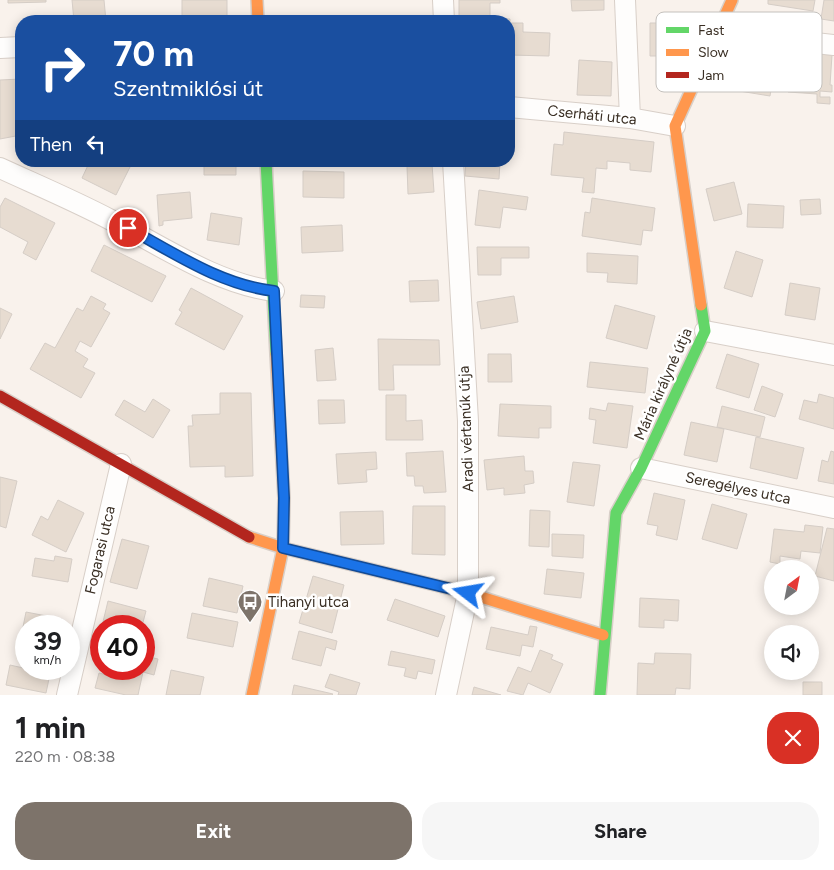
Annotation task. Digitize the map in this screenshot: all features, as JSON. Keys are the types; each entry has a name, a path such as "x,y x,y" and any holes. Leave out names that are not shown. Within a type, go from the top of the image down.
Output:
{"street":[{"path":"257,0 258,15"},
{"path":"443,0 444,15"},
{"path":"625,0 630,118"},
{"path":"726,12 732,0"},
{"path":"0,48 15,47"},
{"path":"675,126 690,92"},
{"name":"Cserháti utca","path":"515,108 630,118 675,126"},
{"name":"Mária királyné útja","path":"600,695 616,514 641,468 705,332 675,126"},
{"path":"252,695 283,548 284,498 266,167"},
{"name":"Aradi vértanúk útja","path":"446,695 468,593 468,421 452,167"},
{"path":"0,168 95,212 224,279 250,288 274,291"},
{"path":"705,332 834,355"},
{"path":"0,396 241,534 283,548 468,593 604,635"},
{"name":"Fogarasi utca","path":"66,695 121,464"},
{"name":"Seregélyes utca","path":"641,468 834,508"}],"building":[{"path":"8,0 46,0 46,2 8,3"},
{"path":"72,0 104,0 105,15 73,15"},
{"path":"182,0 227,0 227,15 182,15"},
{"path":"459,0 500,0 500,3 490,3 490,15 459,15"},
{"path":"571,0 604,0 604,10 572,11"},
{"path":"768,0 815,0 813,11 768,4"},
{"path":"824,0 834,0 834,21 822,19"},
{"path":"515,23 523,23 523,32 550,33 549,56 515,55"},
{"path":"650,23 656,23 656,56 650,56"},
{"path":"822,54 832,55 830,85 832,85 832,92 822,91"},
{"path":"579,60 612,62 611,96 577,95"},
{"path":"15,79 15,136 0,139 0,80"},
{"path":"745,92 771,92 770,96"},
{"path":"788,92 820,92 820,97 830,97 830,104 817,103 817,94"},
{"path":"564,132 654,142 651,172 630,170 630,163 607,161 607,169 596,168 594,193 582,192 584,178 551,175 554,144 563,145"},
{"path":"87,167 130,167 116,195 82,178"},
{"path":"204,167 236,167 236,175 204,175"},
{"path":"407,167 432,167 434,192 408,194"},
{"path":"466,167 500,167 499,179 465,176"},
{"path":"303,171 344,172 344,198 303,197"},
{"path":"734,182 742,214 714,221 706,189"},
{"path":"479,190 528,197 526,210 503,207 500,228 475,225"},
{"path":"190,192 192,218 163,221 163,225 159,226 157,195"},
{"path":"5,198 55,223 36,260 23,253 28,242 0,227 0,207"},
{"path":"592,198 655,208 652,231 643,230 641,245 582,236 585,212 590,213"},
{"path":"820,199 821,214 801,215 800,200"},
{"path":"748,204 784,206 783,228 747,227"},
{"path":"211,213 242,218 239,245 207,240"},
{"path":"342,225 343,251 302,253 301,227"},
{"path":"104,245 166,276 152,302 91,271"},
{"path":"477,247 529,247 529,258 501,258 501,275 478,275"},
{"path":"736,251 763,260 752,297 724,288"},
{"path":"587,253 638,256 637,284 607,282 608,273 587,272"},
{"path":"438,280 439,301 410,302 409,281"},
{"path":"790,283 820,288 815,320 785,315"},
{"path":"191,288 243,316 224,350 175,324 182,312 179,310"},
{"path":"301,295 325,296 324,308 300,307"},
{"path":"91,296 106,304 103,309 110,313 91,347 80,341 75,351 88,359 83,367 95,373 81,398 30,369 45,343 55,348 77,308 83,311"},
{"path":"514,296 518,322 481,329 477,302"},
{"path":"615,305 655,316 647,349 606,338"},
{"path":"0,308 12,314 0,339"},
{"path":"378,339 439,340 440,365 393,365 394,390 379,390"},
{"path":"333,348 336,380 317,381 315,350"},
{"path":"488,354 511,354 512,382 488,382"},
{"path":"727,354 759,364 749,398 716,388"},
{"path":"590,362 648,368 645,393 587,387"},
{"path":"762,386 783,394 775,417 754,410"},
{"path":"220,393 251,393 253,476 225,477 225,466 190,467 188,426 193,426 192,415 220,414"},
{"path":"819,394 834,398 834,429 799,419 804,400 817,403"},
{"path":"386,395 406,395 406,421 422,420 423,440 386,440"},
{"path":"153,399 170,410 153,438 115,415 124,400 145,412"},
{"path":"318,400 344,400 345,423 319,424"},
{"path":"608,403 633,406 627,448 593,443 596,420 589,419 590,408 606,411"},
{"path":"500,404 551,406 551,428 539,428 539,438 498,436"},
{"path":"722,406 765,417 760,437 717,427"},
{"path":"691,422 724,429 717,462 684,455"},
{"path":"756,437 804,448 797,479 750,468"},
{"path":"443,451 446,492 424,493 423,486 415,486 414,476 407,476 406,453"},
{"path":"831,451 834,452 834,484 818,481 822,460 828,462"},
{"path":"376,452 377,469 366,470 367,482 338,484 336,454"},
{"path":"524,456 525,471 533,471 534,483 524,485 525,493 504,495 504,488 487,490 484,460"},
{"path":"573,462 600,465 594,506 567,502"},
{"path":"0,477 17,481 6,528 0,526"},
{"path":"654,493 685,500 677,540 656,535 658,526 647,524"},
{"path":"58,500 84,513 66,552 32,535 41,516 48,520"},
{"path":"712,504 747,514 737,549 702,539"},
{"path":"413,506 445,506 445,555 412,554"},
{"path":"530,510 550,511 549,547 529,546"},
{"path":"383,511 384,544 341,545 340,512"},
{"path":"805,525 823,527 820,553 801,551 800,559 780,556 780,560 770,560 774,529 804,532"},
{"path":"827,528 834,529 834,581 819,577 819,560"},
{"path":"552,534 584,535 583,558 552,556"},
{"path":"122,539 149,546 137,589 110,582"},
{"path":"55,556 72,559 68,582 32,576 35,558 54,561"},
{"path":"547,569 584,573 581,598 544,594"},
{"path":"313,576 344,585 332,633 299,623"},
{"path":"209,578 243,586 237,613 203,606"},
{"path":"640,598 679,600 678,621 664,620 664,628 639,627"},
{"path":"395,599 445,616 438,637 387,620"},
{"path":"108,601 146,611 145,615 105,615"},
{"path":"26,612 41,615 25,615"},
{"path":"192,613 238,622 233,647 187,638"},
{"path":"530,626 537,627 533,647 522,645 520,656 486,649 491,627 528,635"},
{"path":"299,631 337,641 335,650 326,647 321,666 292,659"},
{"path":"540,650 553,655 551,659 563,664 550,693 528,683 523,695 507,691 518,667 531,672"},
{"path":"391,651 435,660 432,674 418,671 416,679 404,676 406,668 388,665"},
{"path":"655,653 691,654 690,689 676,688 675,695 637,695 638,663 654,664"},
{"path":"155,658 158,659 155,671"},
{"path":"10,665 15,666 15,680 49,680 46,693 6,685"},
{"path":"171,670 204,677 200,695 166,695"},
{"path":"330,674 360,683 356,695 338,695 339,692 325,687"},
{"path":"97,680 141,680 138,695 126,695 95,688"},
{"path":"803,682 822,682 822,695 803,695"},
{"path":"294,685 333,694 292,695"},
{"path":"474,687 501,695 472,695"}],"traffic: fast":[{"path":"266,167 276,354"},
{"path":"600,695 616,513 641,468 705,331 701,305"}],"traffic: slow":[{"path":"257,0 258,15"},
{"path":"727,12 732,0"},
{"path":"690,92 675,126 701,305"},
{"path":"252,695 283,548 284,498 276,354"},
{"path":"249,537 283,548 468,593 603,635"}],"traffic: jam":[{"path":"0,396 249,537"}],"place":[{"name":"Tihanyi utca","path":"250,623"}],"route":[{"path":"128,228 224,279 250,288 274,291 284,498 283,548 468,593"}]}
